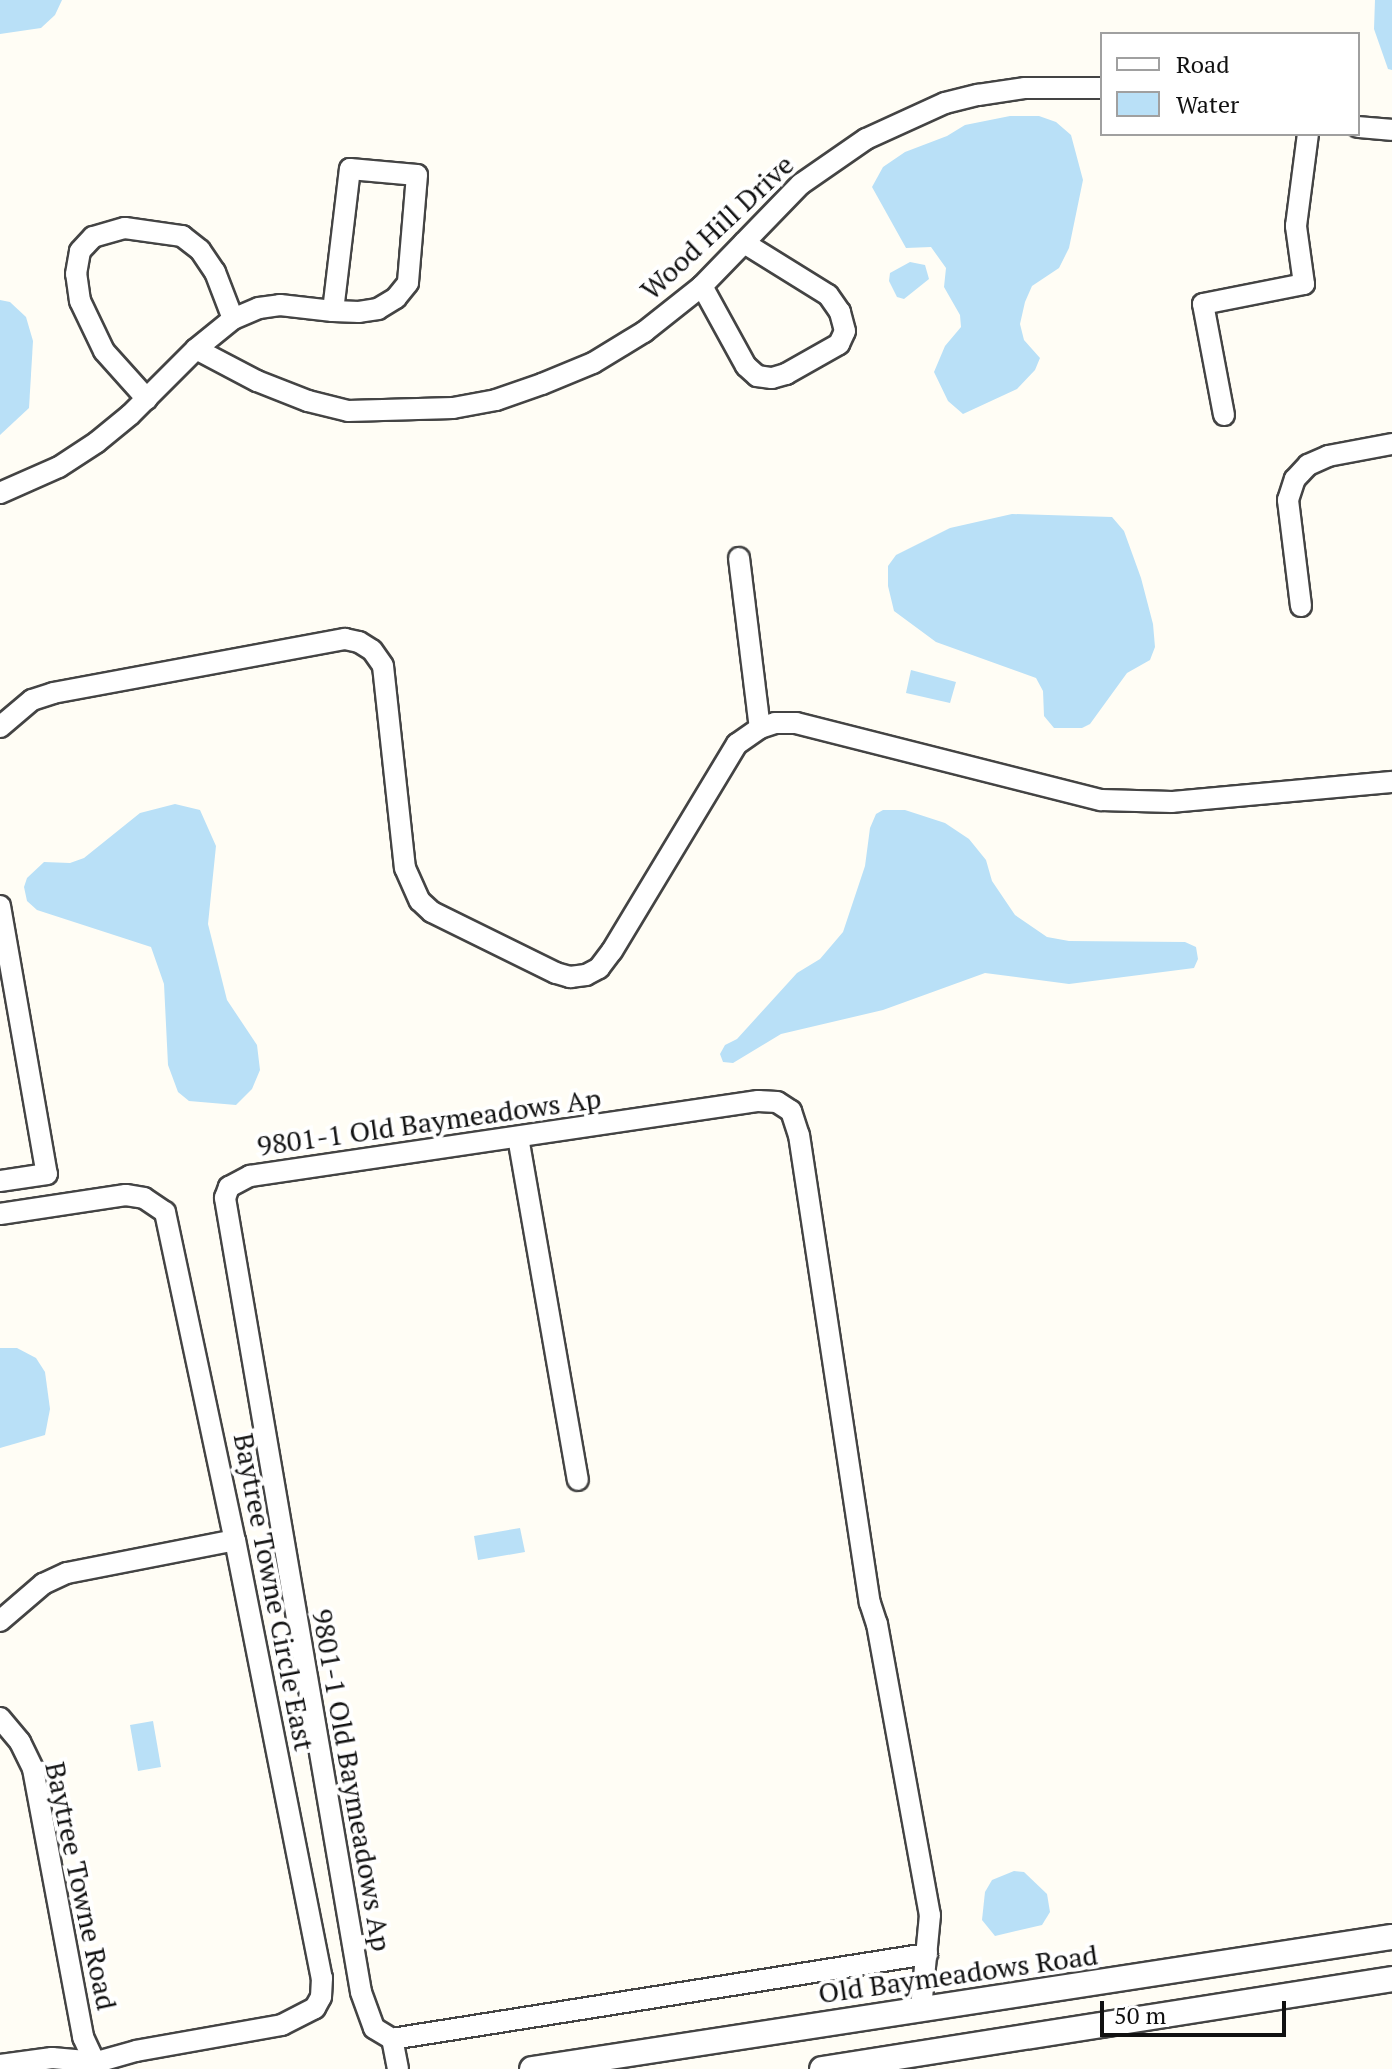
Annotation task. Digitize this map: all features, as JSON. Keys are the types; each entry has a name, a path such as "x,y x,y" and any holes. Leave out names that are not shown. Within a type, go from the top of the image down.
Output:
{"street":[{"name":"Wood Hill Drive","path":"196,349 257,381 308,401 348,411 453,408 496,400 593,363 644,332 702,286 801,184 866,139 901,121 978,95 1025,88 1100,88"},
{"path":"1360,127 1392,130"},
{"path":"1224,415 1203,304 1304,284 1296,226 1308,136"},
{"path":"0,493 59,467 97,442 147,399 196,349 233,319 259,308 280,305 333,311 378,309 396,298 408,283 417,175 350,169 333,311"},
{"path":"147,399 104,351 80,301 76,274 80,251 93,237 125,228 182,236 200,250 215,272 233,319"},
{"path":"702,286 746,366 757,376 772,378 786,374 839,344 845,331 840,312 828,295 744,243"},
{"path":"1301,606 1288,500 1295,479 1308,465 1328,456 1392,444"},
{"path":"739,558 760,728"},
{"path":"0,727 32,700 53,693 345,639 359,642 372,650 383,666 405,868 420,901 432,912 570,977 586,975 599,968 737,744 760,728 796,723 1101,800 1172,802 1392,782"},
{"path":"0,906 47,1174 0,1181"},
{"name":"9801-1 Old Baymeadows Ap","path":"398,2069 392,2039 374,2028 361,1992 225,1198 229,1187 250,1176 758,1101 777,1102 791,1111 799,1135 870,1603 884,1662 930,1915 927,1954"},
{"path":"518,1137 578,1480"},
{"name":"Baytree Towne Circle East","path":"0,1214 126,1195 144,1198 165,1212 235,1540 322,1978 321,1997 315,2008 282,2025 136,2051 98,2066"},
{"path":"0,1621 35,1590 67,1573 235,1540"},
{"name":"Baytree Towne Road","path":"0,1718 20,1742 33,1769 83,2037 98,2066"},
{"name":"Old Baymeadows Road","path":"532,2069 1392,1937"},
{"path":"392,2039 927,1954 921,2008"},
{"path":"822,2069 1392,1979"},
{"path":"0,2065 52,2058 98,2066"}],"water":[{"path":"0,0 62,0 55,15 41,28 0,34"},
{"path":"1375,0 1392,0 1392,70 1388,69 1374,29"},
{"path":"1010,116 1039,116 1056,122 1071,135 1083,180 1069,248 1059,268 1032,286 1025,302 1020,324 1024,340 1040,358 1035,370 1017,389 963,414 948,401 934,372 945,346 961,327 960,315 944,287 946,268 931,247 906,248 872,187 883,167 905,152 947,136 965,125"},
{"path":"910,262 925,265 929,279 904,299 897,297 889,281 890,273"},
{"path":"0,300 10,302 26,317 33,341 29,408 0,435"},
{"path":"1012,514 1112,517 1124,531 1141,578 1153,624 1155,647 1150,660 1127,673 1090,724 1082,728 1054,728 1044,716 1043,691 1036,678 936,642 894,611 888,586 888,566 896,555 950,528"},
{"path":"911,670 956,682 950,703 906,693"},
{"path":"175,804 200,810 216,846 208,924 227,1000 257,1045 260,1070 252,1089 236,1105 189,1101 178,1092 168,1065 164,984 151,947 37,910 27,901 24,887 27,878 44,862 70,863 84,858 140,813"},
{"path":"883,810 905,810 945,823 969,839 986,860 992,881 1015,915 1047,937 1069,941 1185,942 1196,947 1198,959 1194,968 1069,984 985,973 883,1010 781,1034 733,1063 723,1062 720,1054 725,1045 737,1039 797,973 820,959 843,932 865,866 870,828 876,814"},
{"path":"0,1348 17,1348 36,1358 45,1372 50,1409 45,1435 0,1448"},
{"path":"520,1528 525,1552 478,1560 474,1536"},
{"path":"153,1721 161,1767 138,1771 130,1725"},
{"path":"1014,1871 1024,1872 1047,1894 1050,1912 1042,1925 995,1936 982,1920 985,1892 992,1880"}]}
